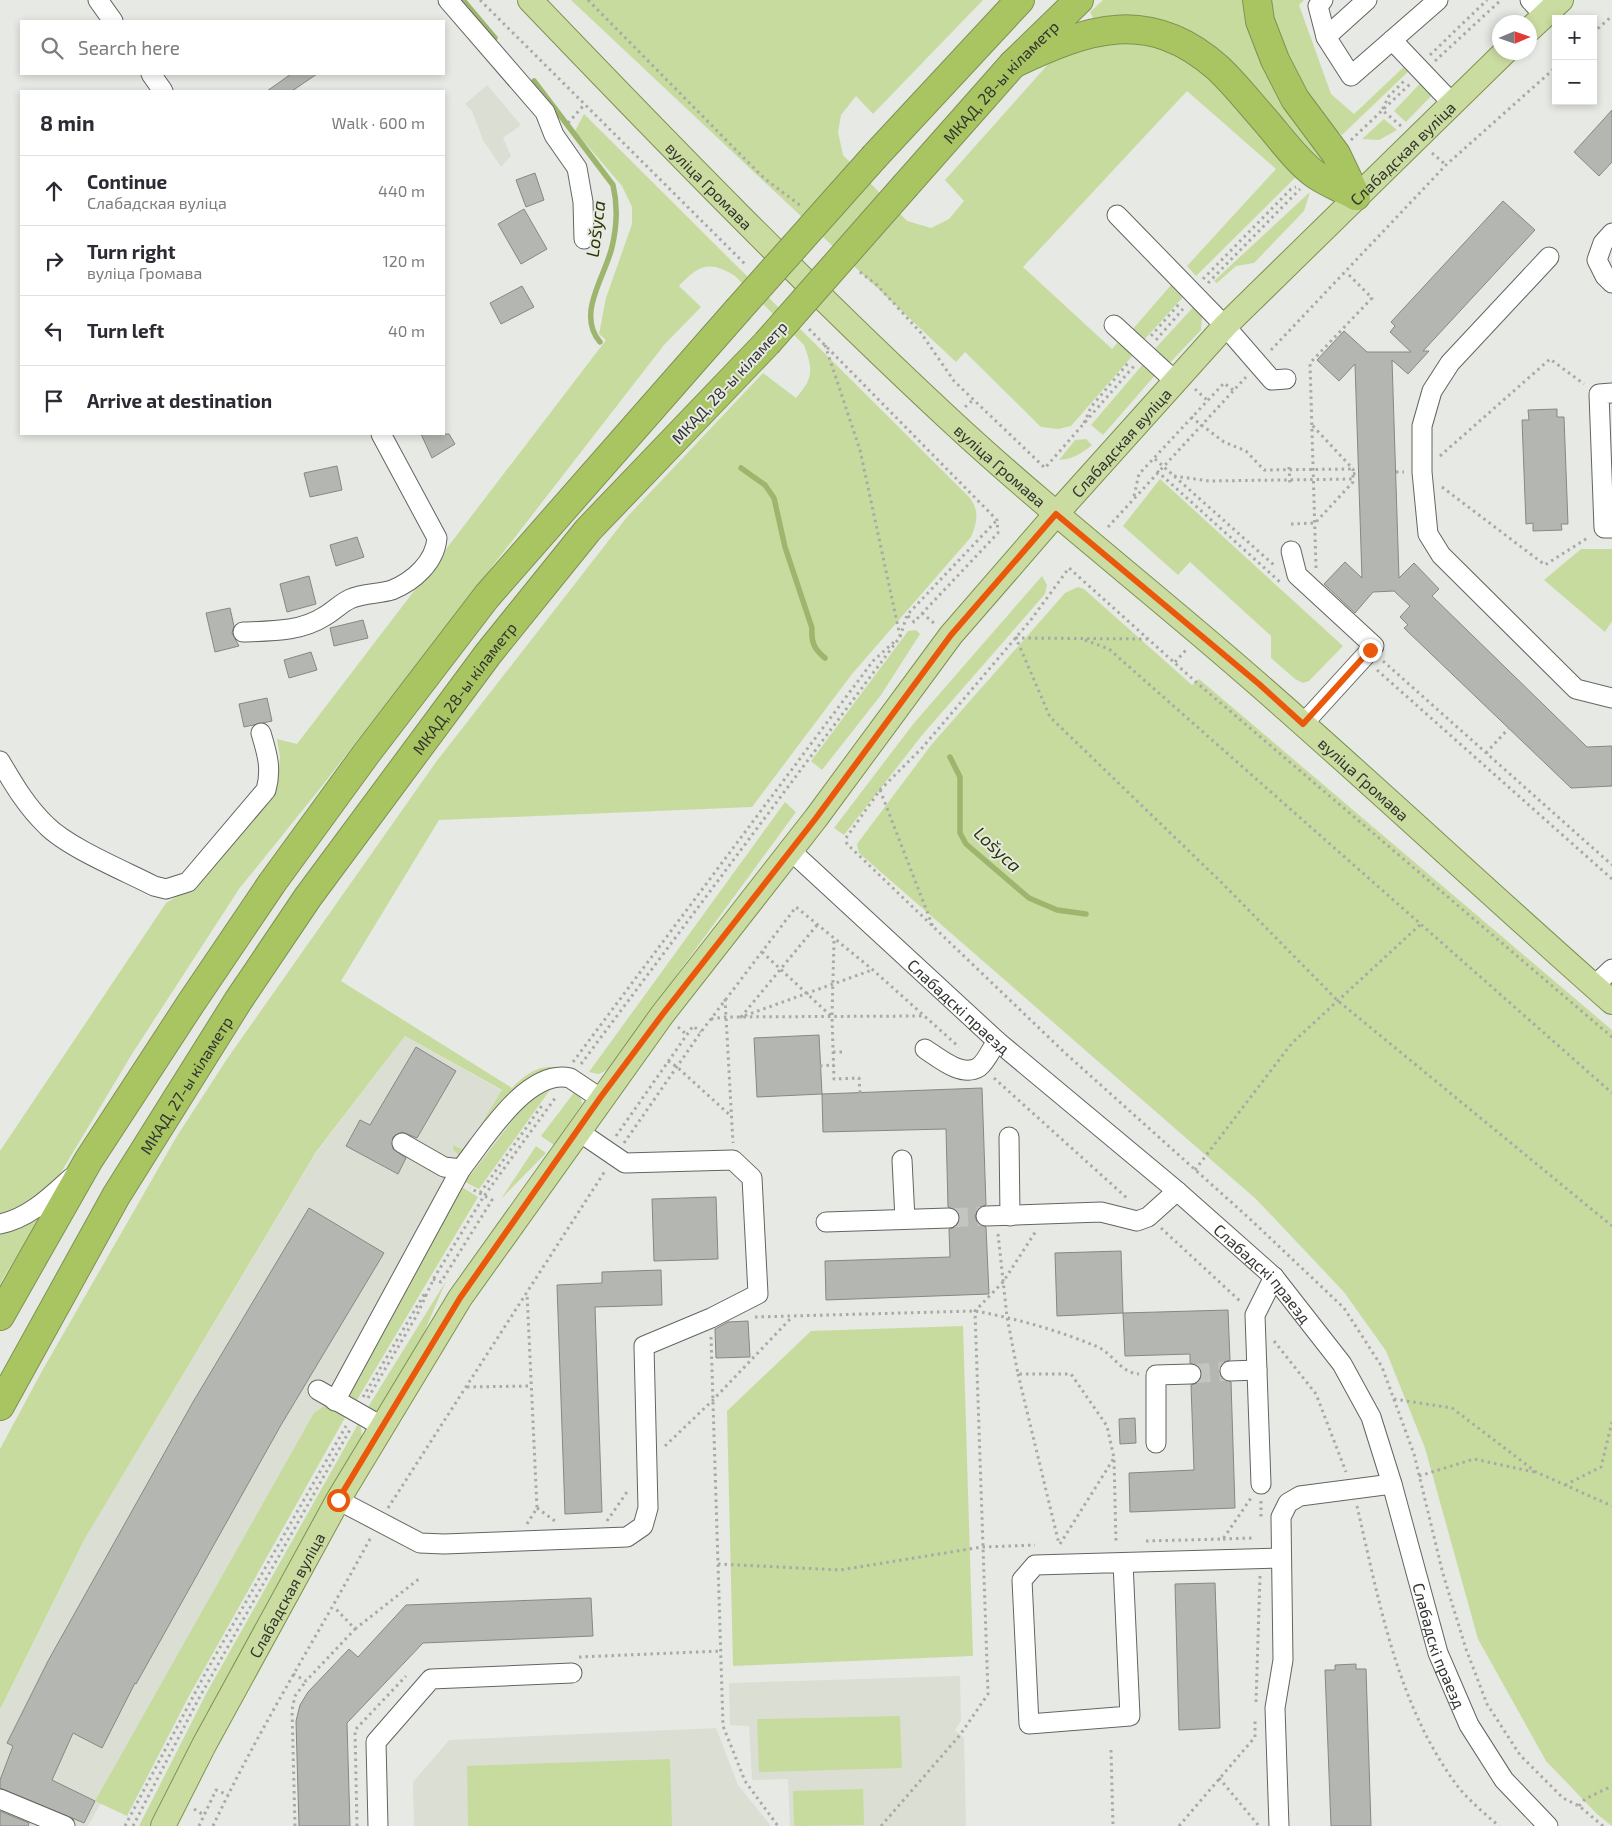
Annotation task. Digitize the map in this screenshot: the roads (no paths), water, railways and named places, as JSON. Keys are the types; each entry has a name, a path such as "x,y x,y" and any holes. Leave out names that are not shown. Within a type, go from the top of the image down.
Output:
{"highway":[{"path":"0,1316 88,1162 272,883 366,754 487,596 737,310 875,156 1020,0"},
{"name":"МКАД, 28-ы кіламетр","path":"396,778 488,654 588,530 767,343 1014,64 1079,0"},
{"path":"1257,0 1260,21 1275,60 1295,99 1336,154 1356,196"},
{"path":"1014,64 1043,50 1095,32 1127,29 1154,32 1176,39 1219,69 1315,174 1356,196"},
{"name":"МКАД, 27-ы кіламетр","path":"0,1406 116,1196 233,1010 308,897 396,778"}],"main road":[{"name":"вуліца Громава","path":"530,0 624,98 866,340 951,421 1056,514 1259,684 1612,1002"},
{"name":"Слабадская вуліца","path":"163,1826 204,1745 338,1500 460,1298 600,1098 662,1015 790,850 951,635 1056,514 1225,326 1497,60"}],"street":[{"path":"98,0 113,20"},
{"path":"448,0 545,112 554,135 577,168 583,202 584,239"},
{"path":"1323,0 1318,6 1326,37 1351,76 1438,0"},
{"path":"1326,37 1367,0"},
{"path":"1392,40 1452,103"},
{"path":"152,75 162,90"},
{"path":"1117,215 1225,326 1272,380 1286,379"},
{"path":"1612,233 1603,242 1597,260 1605,276 1612,283"},
{"path":"1549,257 1450,363 1432,391 1422,426 1422,472 1428,534 1441,556 1576,689 1612,698"},
{"path":"1114,325 1176,382"},
{"path":"1605,394 1608,528"},
{"path":"243,632 283,631 305,626 324,617 351,599 393,589 428,565 436,547 437,538 382,435"},
{"path":"1292,550 1297,575 1374,646 1303,724"},
{"path":"0,761 22,800 48,828 83,850 154,886 166,888 188,882 266,790 270,777 270,761 261,733"},
{"name":"Слабадскі праезд","path":"790,850 998,1041 1177,1191 1274,1277 1342,1364 1371,1417 1392,1484 1438,1653 1470,1724 1504,1780 1548,1826"},
{"path":"1594,986 1612,969"},
{"path":"925,1049 949,1065 969,1070 980,1066 998,1041"},
{"path":"335,1401 461,1169 516,1099 532,1086 562,1077 570,1078 600,1098"},
{"path":"338,1500 420,1543 444,1544 627,1537 643,1526 648,1508 644,1346 711,1318 758,1294 752,1178 733,1160 625,1164 578,1131"},
{"path":"1009,1137 997,1216 1101,1212 1137,1222 1148,1217 1177,1191"},
{"path":"402,1143 444,1167 461,1169"},
{"path":"902,1160 904,1219"},
{"path":"0,1224 19,1218 33,1210 53,1195 88,1162"},
{"path":"826,1222 949,1218"},
{"path":"1260,1484 1255,1315 1274,1277"},
{"path":"1230,1372 1256,1370"},
{"path":"1156,1443 1156,1375 1191,1374"},
{"path":"318,1390 383,1427"},
{"path":"1279,1826 1275,1708 1283,1660 1281,1517 1288,1503 1300,1496 1392,1484"},
{"path":"1123,1563 1130,1716 1029,1724 1022,1580 1035,1565 1281,1558"},
{"path":"378,1826 376,1742 431,1679 572,1673"},
{"path":"0,1798 65,1826"}],"waterway":[{"name":"Lošyca","path":"463,0 495,38"},
{"name":"Lošyca","path":"534,81 613,185 616,208 614,239 591,308 593,331 600,342"},
{"name":"Lošyca","path":"741,468 765,485 774,498 785,547 812,628 813,641 818,651 825,658"},
{"name":"Lošyca","path":"950,757 960,777 960,833 966,844 1029,898 1057,910 1086,914"}],"tunnel":[{"path":"949,1218 986,1216"},
{"path":"1191,1374 1230,1371"}]}
